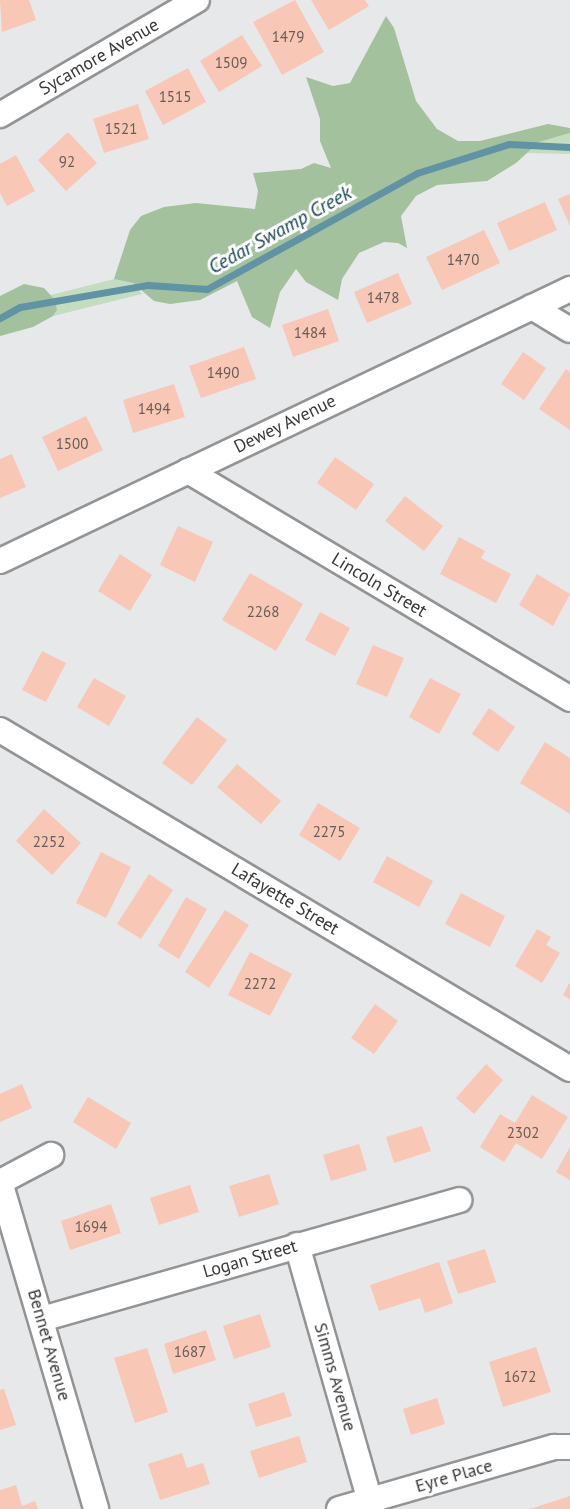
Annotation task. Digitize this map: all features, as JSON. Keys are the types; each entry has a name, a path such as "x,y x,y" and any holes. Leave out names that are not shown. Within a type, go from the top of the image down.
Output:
{"street":[{"name":"Sycamore Avenue","path":"0,115 191,2"},
{"name":"Dewey Avenue","path":"0,561 570,289"},
{"path":"532,307 570,330"},
{"name":"Lincoln Street","path":"188,471 570,699"},
{"name":"Lafayette Street","path":"0,730 570,1069"},
{"path":"0,1182 51,1155"},
{"name":"Bennet Avenue","path":"0,1182 96,1509"},
{"name":"Logan Street","path":"42,1319 459,1200"},
{"name":"Simms Avenue","path":"297,1245 371,1505"},
{"name":"Eyre Place","path":"339,1509 371,1505 554,1447 570,1447"}],"green space":[{"path":"386,16 394,28 416,101 437,129 458,141 480,141 548,124 570,128 570,133 539,142 516,163 487,181 437,185 416,196 401,216 407,248 398,243 384,242 359,253 342,279 338,300 306,282 296,269 280,292 270,328 252,317 237,281 200,300 170,304 154,301 133,283 114,279 130,230 141,216 164,207 196,203 255,209 258,191 253,173 301,169 314,163 331,168 320,141 320,119 306,77 333,86 350,83"},
{"path":"570,133 570,154 524,153 539,142"},
{"path":"114,279 133,283 142,294 53,316 57,310 51,295"},
{"path":"24,284 44,288 55,300 57,310 53,316 33,327 0,336 0,296"}],"building":[{"path":"0,0 29,0 36,20 2,32"},
{"path":"295,0 324,52 282,75 253,22"},
{"path":"311,0 365,0 369,6 329,30"},
{"path":"242,35 262,66 219,92 200,61"},
{"path":"188,68 206,102 163,125 145,91"},
{"path":"138,104 149,139 104,153 93,119"},
{"path":"68,132 97,163 66,191 38,160"},
{"path":"16,155 35,191 7,206 0,193 0,164"},
{"path":"570,194 570,226 558,199"},
{"path":"545,202 557,230 509,251 497,223"},
{"path":"484,230 500,263 442,290 426,257"},
{"path":"398,273 412,304 367,323 354,292"},
{"path":"328,309 339,341 293,357 282,325"},
{"path":"244,347 256,379 201,398 189,366"},
{"path":"523,352 546,368 524,400 501,384"},
{"path":"566,369 570,372 570,430 539,409"},
{"path":"174,384 185,417 133,433 123,400"},
{"path":"86,416 103,450 58,471 42,437"},
{"path":"12,454 26,487 0,498 0,459"},
{"path":"335,457 374,484 356,510 317,483"},
{"path":"405,496 443,526 424,551 385,521"},
{"path":"178,526 213,542 195,582 160,565"},
{"path":"459,537 485,551 481,558 511,574 496,603 440,574"},
{"path":"120,554 152,575 130,611 98,591"},
{"path":"250,573 303,604 276,651 222,620"},
{"path":"537,574 570,594 553,626 519,605"},
{"path":"320,612 350,628 335,656 305,640"},
{"path":"373,645 404,658 387,697 356,684"},
{"path":"42,651 66,663 46,702 22,690"},
{"path":"94,678 126,696 109,726 77,707"},
{"path":"430,678 461,694 439,734 409,717"},
{"path":"489,708 515,727 498,752 472,734"},
{"path":"197,717 227,740 192,785 162,763"},
{"path":"545,742 570,758 570,814 520,783"},
{"path":"237,764 281,801 261,824 217,787"},
{"path":"318,803 360,828 340,861 299,835"},
{"path":"44,809 81,843 52,875 16,841"},
{"path":"101,852 131,867 106,918 76,903"},
{"path":"387,856 433,881 419,907 373,882"},
{"path":"149,874 173,890 141,939 117,924"},
{"path":"461,893 505,916 490,947 445,924"},
{"path":"186,897 207,909 179,959 158,946"},
{"path":"225,910 249,925 209,988 185,972"},
{"path":"537,929 551,937 546,945 560,953 542,983 515,966"},
{"path":"250,952 292,974 270,1016 228,995"},
{"path":"570,982 570,999 563,995"},
{"path":"375,1004 398,1021 374,1054 351,1038"},
{"path":"486,1064 503,1080 474,1114 456,1098"},
{"path":"22,1084 32,1108 0,1122 0,1094"},
{"path":"532,1095 568,1117 542,1159 516,1143 504,1162 480,1147 500,1114 515,1123"},
{"path":"88,1097 131,1123 116,1149 73,1122"},
{"path":"422,1126 431,1151 394,1163 386,1137"},
{"path":"359,1144 367,1170 331,1181 323,1155"},
{"path":"570,1147 570,1180 556,1172"},
{"path":"269,1174 279,1204 239,1217 229,1186"},
{"path":"190,1185 199,1212 159,1225 150,1198"},
{"path":"111,1204 121,1233 70,1250 61,1221"},
{"path":"485,1249 496,1282 458,1294 447,1261"},
{"path":"439,1262 453,1303 425,1313 420,1298 379,1311 370,1285"},
{"path":"260,1314 271,1347 234,1359 223,1326"},
{"path":"206,1330 216,1360 173,1374 164,1344"},
{"path":"536,1347 551,1392 503,1407 489,1362"},
{"path":"147,1348 168,1412 135,1423 114,1358"},
{"path":"4,1389 16,1425 0,1430 0,1390"},
{"path":"284,1392 292,1416 256,1427 248,1404"},
{"path":"437,1398 445,1424 411,1435 403,1409"},
{"path":"299,1436 307,1462 259,1478 250,1451"},
{"path":"182,1453 187,1468 203,1463 210,1484 160,1500 148,1464"},
{"path":"16,1485 22,1506 35,1501 38,1509 0,1509 0,1490"},
{"path":"570,1496 570,1509 530,1509"}],"waterway":[{"name":"Cedar Swamp Creek","path":"0,318 20,307 148,285 207,289 417,173 509,144 570,147"}]}
